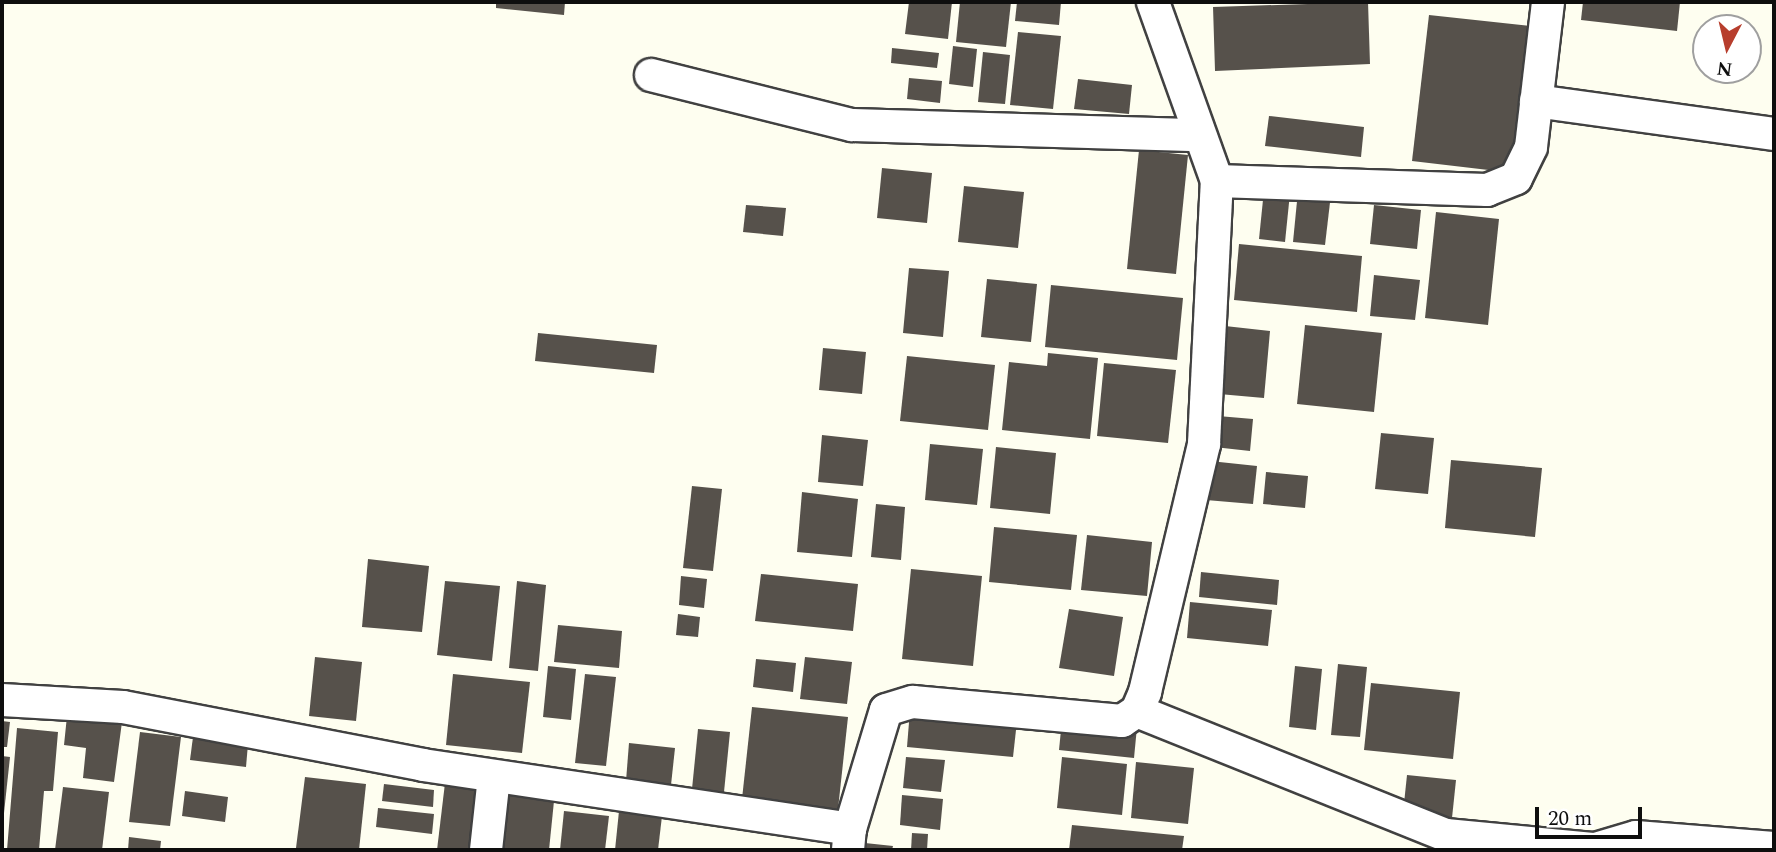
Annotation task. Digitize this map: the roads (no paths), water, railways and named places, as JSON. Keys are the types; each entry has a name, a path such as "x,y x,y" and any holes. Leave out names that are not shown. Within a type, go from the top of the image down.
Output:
{"street":[{"path":"2,699 123,707 849,840 877,729 886,710 898,704 1122,721 1137,710 1204,444 1217,181 1153,2"},
{"path":"1217,181 1487,190 1516,178 1531,147 1548,2"},
{"path":"651,75 852,125 1199,135"},
{"path":"1536,101 1774,134"},
{"path":"1137,710 1446,835 1595,849 1636,837 1774,848"},
{"path":"486,850 494,776"}]}
